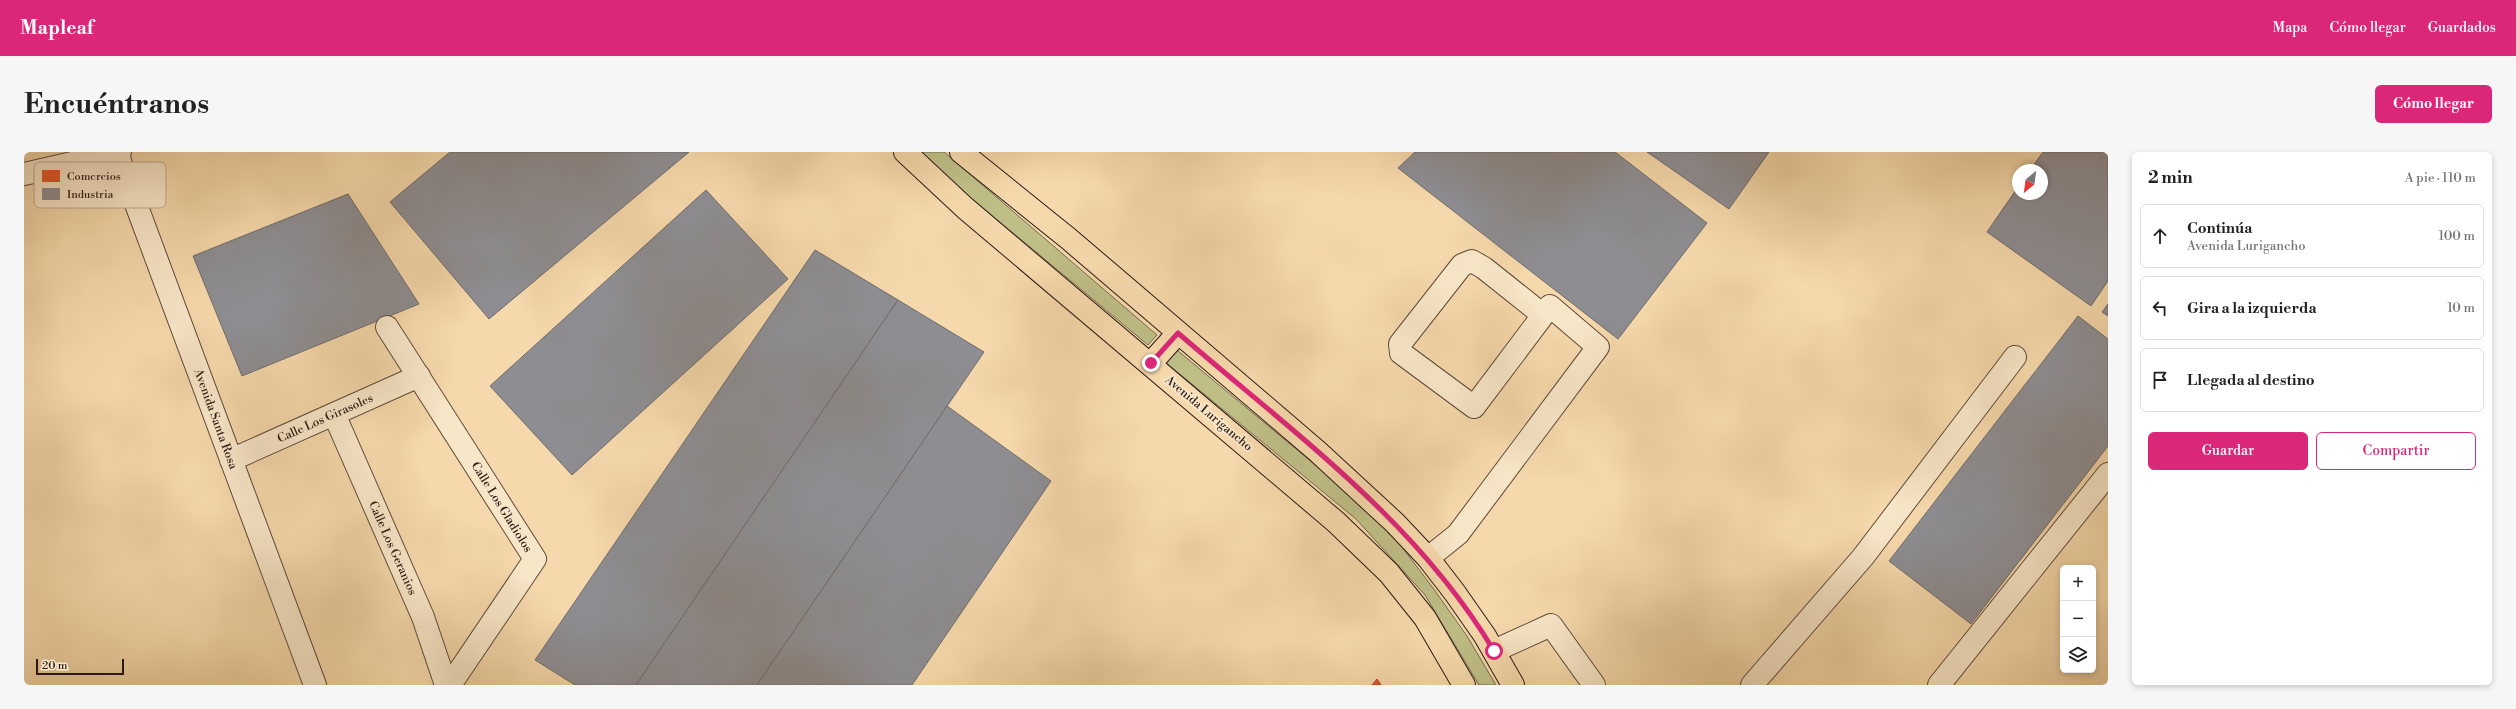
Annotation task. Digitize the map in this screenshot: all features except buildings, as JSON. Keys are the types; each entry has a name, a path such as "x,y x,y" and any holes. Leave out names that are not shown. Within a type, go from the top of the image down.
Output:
{"main road":[{"name":"Avenida Lurigancho","path":"905,152 965,208 1151,363 1336,522 1389,573 1424,618 1464,685"},
{"path":"961,152 1317,451 1395,523 1428,558 1455,593 1494,651 1514,685"},
{"path":"1151,363 1178,333"}],"street":[{"path":"78,162 118,153"},
{"path":"24,174 34,172"},
{"name":"Avenida Santa Rosa","path":"138,208 315,685"},
{"path":"1428,558 1458,534 1598,347 1550,306 1474,407 1401,353 1400,344 1462,265 1472,261 1484,268 1543,315"},
{"name":"Calle Los Gladiolos","path":"387,327 535,559 450,685"},
{"path":"1752,685 1863,557 2015,357"},
{"name":"Calle Los Girasoles","path":"231,460 419,376"},
{"name":"Calle Los Geranios","path":"334,414 422,617 446,685"},
{"path":"1939,685 2108,474"},
{"path":"1494,651 1551,625 1594,685"}],"shaded area":[{"path":"918,152 944,152 1157,335 1148,345 948,179"},
{"path":"1177,350 1367,508 1402,547 1433,588 1467,636 1496,685 1479,685 1425,595 1356,519 1165,362"}],"route":[{"path":"1151,363 1178,333 1317,451 1395,523 1428,558 1455,593 1494,651"}]}
